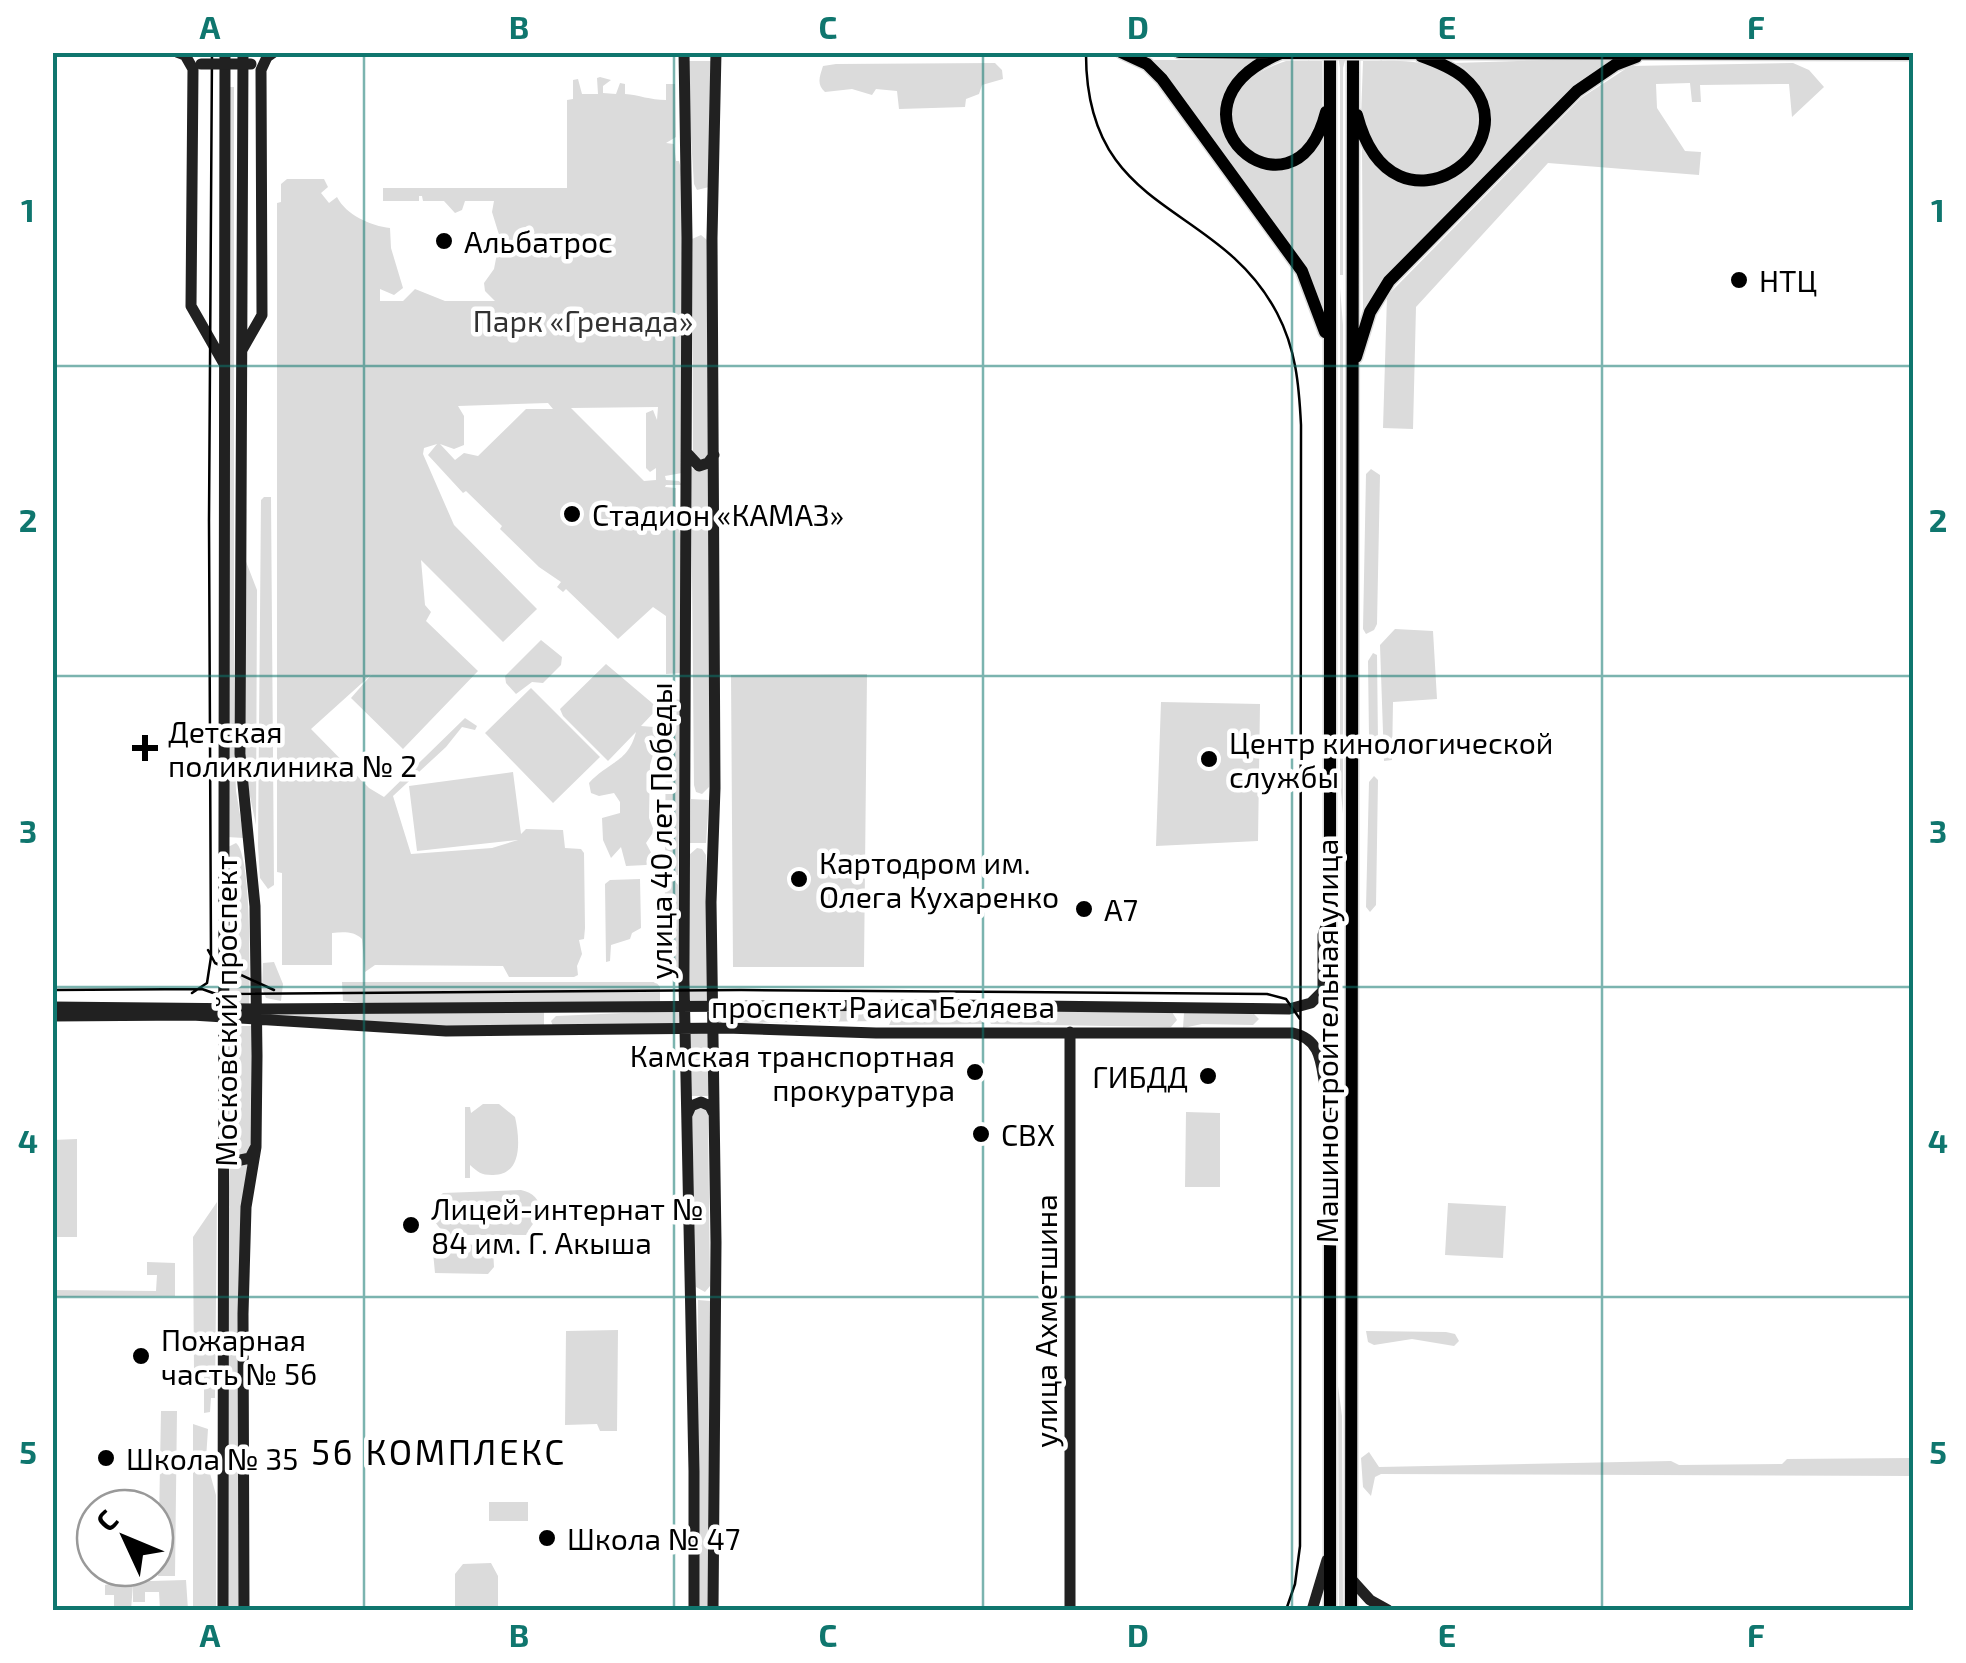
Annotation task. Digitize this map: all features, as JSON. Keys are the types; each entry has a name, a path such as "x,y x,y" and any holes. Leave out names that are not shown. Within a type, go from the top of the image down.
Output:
{"main road":[{"path":"1121,52 1147,64 1162,79 1302,271 1323,322 1330,371"},
{"path":"1179,52 1914,54"},
{"name":"Машиностроительная улица","path":"1330,52 1330,1610"},
{"name":"Машиностроительная улица","path":"1351,1610 1353,52"},
{"path":"1282,53 1264,60 1232,88 1226,110 1229,134 1240,152 1264,165 1294,163 1313,146 1324,123 1330,96"},
{"path":"1352,96 1363,137 1374,157 1390,172 1409,180 1432,182 1454,174 1471,158 1482,138 1484,116 1477,93 1462,76 1414,53"},
{"path":"1352,369 1370,312 1389,281 1576,91 1614,64 1667,53"},
{"path":"1330,796 1342,819 1352,798"},
{"path":"1330,865 1335,848 1342,841 1352,861"},
{"path":"1330,1291 1341,1307 1351,1290"},
{"path":"1330,1355 1341,1336 1347,1340 1351,1355"}],"street":[{"path":"177,52 197,67 256,67 274,52"},
{"name":"Московский проспект","path":"223,1610 225,52"},
{"name":"Московский проспект","path":"242,52 240,754 256,906 256,1147 246,1207 244,1610"},
{"name":"улица 40 лет Победы","path":"684,52 685,1008 694,1610"},
{"name":"улица 40 лет Победы","path":"714,1610 712,238 716,52"},
{"path":"197,67 191,306 225,365"},
{"path":"240,354 262,315 256,67"},
{"path":"687,184 700,195 708,193 713,185"},
{"path":"687,238 701,230 708,231 712,238"},
{"path":"687,453 699,466 708,463 714,454"},
{"path":"686,789 699,797 715,788"},
{"path":"224,848 232,839 241,840 252,859"},
{"path":"686,851 698,844 712,856"},
{"name":"проспект Раиса Беляева","path":"52,1016 714,1006 1293,1008 1315,1000 1323,991 1323,935 1330,914"},
{"path":"876,1033 888,1017 880,1006"},
{"path":"992,1033 986,1014 996,1006"},
{"name":"проспект Раиса Беляева","path":"52,1007 222,1014"},
{"path":"553,1030 546,1018 568,1008"},
{"path":"1168,1008 1180,1013 1183,1021 1179,1028 1169,1032"},
{"path":"1248,1033 1262,1022 1259,1014 1249,1009"},
{"name":"проспект Раиса Беляева","path":"255,1014 424,1030 1293,1033 1307,1037 1320,1052 1323,1086 1330,1106"},
{"name":"улица Ахметшина","path":"1070,1032 1070,1610"},
{"path":"687,1115 690,1106 701,1102 710,1106 714,1114"},
{"path":"224,1145 236,1161 250,1158 256,1147"},
{"path":"690,1286 704,1299 712,1295 714,1284"},
{"path":"1312,1610 1330,1552"},
{"path":"1351,1579 1370,1600 1388,1610"}],"green space":[{"path":"1338,53 1347,53 1343,68 1343,275 1340,275"},
{"path":"1617,58 1570,89 1399,262 1363,312 1362,149 1383,173 1408,185 1433,186 1456,178 1475,163 1487,142 1490,117 1482,90 1455,63"},
{"path":"1148,60 1259,60 1232,81 1221,103 1221,122 1227,139 1252,165 1269,171 1287,170 1309,156 1326,126 1326,317 1305,271"},
{"path":"686,61 711,61 709,187 697,190 694,184"},
{"path":"1286,61 1322,61 1322,110 1313,137 1294,155 1273,160 1253,153 1238,139 1231,120 1234,99 1252,78"},
{"path":"1363,61 1407,61 1433,66 1448,72 1469,91 1478,116 1477,129 1454,164 1439,173 1422,176 1385,165 1361,118"},
{"path":"995,63 1002,70 1003,79 982,85 979,94 966,99 965,107 899,109 897,91 876,89 872,95 852,89 825,92 820,83 823,66 836,64"},
{"path":"1793,63 1809,70 1824,87 1792,117 1789,84 1700,85 1701,102 1692,102 1690,83 1656,84 1657,108 1685,151 1701,152 1699,175 1548,163 1416,307 1413,429 1383,428 1387,296 1581,98 1630,66"},
{"name":"Парк «Гренада»","path":"597,78 611,80 603,86 603,93 616,94 620,83 625,84 625,94 660,100 666,100 666,84 675,84 676,137 666,143 674,144 682,173 682,473 665,476 666,480 682,485 665,487 676,488 676,527 682,545 682,673 666,674 666,616 653,607 618,639 566,589 563,592 557,587 561,582 539,567 500,529 502,526 466,491 463,493 428,455 437,444 424,448 423,454 454,525 537,609 503,642 421,560 425,605 431,612 426,621 478,671 403,749 351,698 372,674 311,729 369,788 384,797 465,718 477,726 475,730 462,727 393,796 411,854 492,848 518,840 417,851 409,786 513,772 521,834 526,829 563,830 565,848 581,849 584,853 585,928 584,939 579,940 582,954 578,975 509,977 503,966 375,965 365,972 362,939 344,932 332,933 332,965 282,965 282,873 277,872 277,203 281,202 281,184 287,179 324,179 328,187 321,193 329,203 337,197 360,218 390,228 391,248 403,288 394,295 380,289 380,301 403,301 415,289 445,301 495,301 485,291 484,283 494,269 500,238 492,212 494,201 465,201 462,210 455,213 444,201 423,201 422,196 419,201 383,201 383,188 567,188 567,100 573,99 573,80 578,79 582,94 598,94","holes":["548,403 553,409 526,409 478,456 464,453 455,460 440,444 454,449 464,445 464,416 458,406","658,407 657,420 653,410 646,413 646,468 650,472 656,468 656,480 644,481 571,408"]},
{"path":"230,87 234,87 234,736 236,791 244,838 227,837"},
{"path":"701,235 707,240 710,454 701,462 693,455 692,239"},
{"path":"1340,288 1343,325 1343,814 1340,781"},
{"path":"710,466 709,787 702,794 696,792 694,785 691,468"},
{"path":"1371,469 1380,475 1377,624 1366,634 1366,474"},
{"path":"264,497 271,497 274,885 268,889 260,878 258,846"},
{"path":"245,559 257,590 256,825 246,777"},
{"path":"1395,629 1433,631 1437,699 1393,702 1392,760 1384,761 1380,645"},
{"path":"541,640 562,657 561,665 543,683 532,682 516,694 505,676"},
{"path":"1373,653 1377,655 1378,743 1374,745 1369,737 1368,661"},
{"path":"606,664 658,708 641,726 654,727 659,734 650,765 649,818 654,831 646,843 655,860 646,865 626,866 621,847 611,858 603,840 602,818 620,813 620,802 614,793 591,793 589,783 623,756 636,732 608,761 560,709"},
{"name":"Картодром им. Олега Кухаренко","path":"867,674 864,967 733,967 731,675"},
{"path":"531,688 600,757 553,803 485,733"},
{"path":"666,698 681,700 678,875 665,875"},
{"name":"Центр кинологической службы","path":"1161,702 1260,704 1258,841 1156,846"},
{"path":"1374,776 1378,780 1376,905 1370,912 1366,907 1369,782"},
{"path":"691,799 709,800 706,843 690,843"},
{"path":"236,843 247,892 249,1005 228,1005 228,847"},
{"path":"697,848 706,855 709,1004 690,1004 689,855"},
{"path":"640,879 641,928 630,939 611,945 610,961 606,962 605,884 610,880"},
{"path":"665,881 678,885 678,978 664,975"},
{"path":"274,962 283,984 281,1001 266,998 262,988 263,963"},
{"path":"342,982 656,982 660,987 660,1005 375,1004 343,1001"},
{"path":"718,1009 880,1010 885,1017 880,1021 718,1023"},
{"path":"889,1009 986,1009 981,1016 984,1024 889,1025 893,1016"},
{"path":"261,1012 544,1012 544,1027 446,1027 261,1016"},
{"path":"682,1012 682,1026 553,1026 551,1021 556,1016"},
{"path":"992,1012 1172,1012 1177,1020 1171,1027 991,1024 988,1018"},
{"path":"1184,1013 1254,1014 1259,1019 1253,1025 1202,1024 1183,1028"},
{"path":"232,1026 252,1026 250,1151 242,1156 229,1151"},
{"path":"690,1031 711,1031 708,1096 691,1096"},
{"path":"483,1104 499,1104 515,1117 517,1155 502,1174 482,1174 470,1165 470,1178 465,1178 465,1107 470,1107 471,1113"},
{"path":"699,1106 708,1110 710,1286 705,1292 696,1287 692,1110"},
{"path":"1186,1112 1220,1113 1220,1187 1185,1187"},
{"path":"77,1139 77,1237 53,1237 53,1140"},
{"path":"248,1162 239,1610 228,1610 230,1163"},
{"path":"521,1190 538,1201 540,1214 528,1231 535,1231 535,1235 434,1235 443,1231 432,1212 443,1193"},
{"path":"217,1202 215,1398 211,1398 210,1412 204,1413 204,1375 194,1371 193,1237"},
{"path":"1448,1203 1506,1206 1503,1258 1445,1255"},
{"path":"440,1244 490,1245 494,1267 488,1274 435,1273 433,1252"},
{"path":"147,1262 175,1263 175,1296 53,1297 53,1290 156,1291 157,1275 147,1275"},
{"path":"698,1300 710,1301 708,1610 697,1610"},
{"path":"618,1330 617,1431 600,1431 597,1424 565,1425 566,1331"},
{"path":"1366,1331 1446,1332 1455,1334 1459,1341 1454,1346 1412,1339 1374,1345 1368,1342"},
{"path":"1338,1386 1342,1416 1343,1610 1339,1610"},
{"path":"161,1411 177,1411 175,1576 175,1488 160,1488"},
{"path":"193,1424 208,1429 206,1459 216,1495 216,1610 193,1610"},
{"path":"1369,1452 1379,1467 1671,1461 1679,1465 1782,1464 1787,1459 1913,1458 1914,1476 1381,1474 1375,1477 1371,1496 1363,1487 1361,1458"},
{"path":"489,1502 528,1502 528,1521 489,1521"},
{"path":"491,1563 498,1576 498,1610 455,1610 455,1574 463,1564"},
{"path":"175,1580 186,1580 188,1610 160,1610 159,1592 145,1592 145,1602 133,1602 133,1588 175,1588"},
{"path":"105,1588 133,1588 131,1610 53,1610 114,1609 114,1595 105,1595"}],"tram line":[{"path":"192,993 207,983 211,957 212,52"},
{"path":"1086,52 1091,106 1107,146 1130,177 1222,247 1252,276 1277,313 1298,381 1300,1546 1295,1584 1286,1610"},
{"path":"208,950 215,963 274,990"},
{"path":"52,990 202,989 216,994 741,990 1267,994 1286,999 1300,1019"}],"place":[{"name":"Альбатрос","path":"444,241"},
{"name":"НТЦ","path":"1739,280"},
{"name":"Стадион «КАМАЗ»","path":"572,514"},
{"name":"Детская поликлиника № 2","path":"145,748"},
{"name":"Центр кинологической службы","path":"1209,759"},
{"name":"Картодром им. Олега Кухаренко","path":"799,879"},
{"name":"А7","path":"1084,909"},
{"name":"Камская транспортная прокуратура","path":"975,1072"},
{"name":"ГИБДД","path":"1208,1076"},
{"name":"СВХ","path":"981,1134"},
{"name":"Лицей-интернат № 84 им. Г. Акыша","path":"411,1225"},
{"name":"Пожарная часть № 56","path":"141,1356"},
{"name":"Школа № 35","path":"106,1458"},
{"name":"Школа № 47","path":"547,1538"}],"district":[{"name":"56 КОМПЛЕКС","path":"439,1451"}]}
